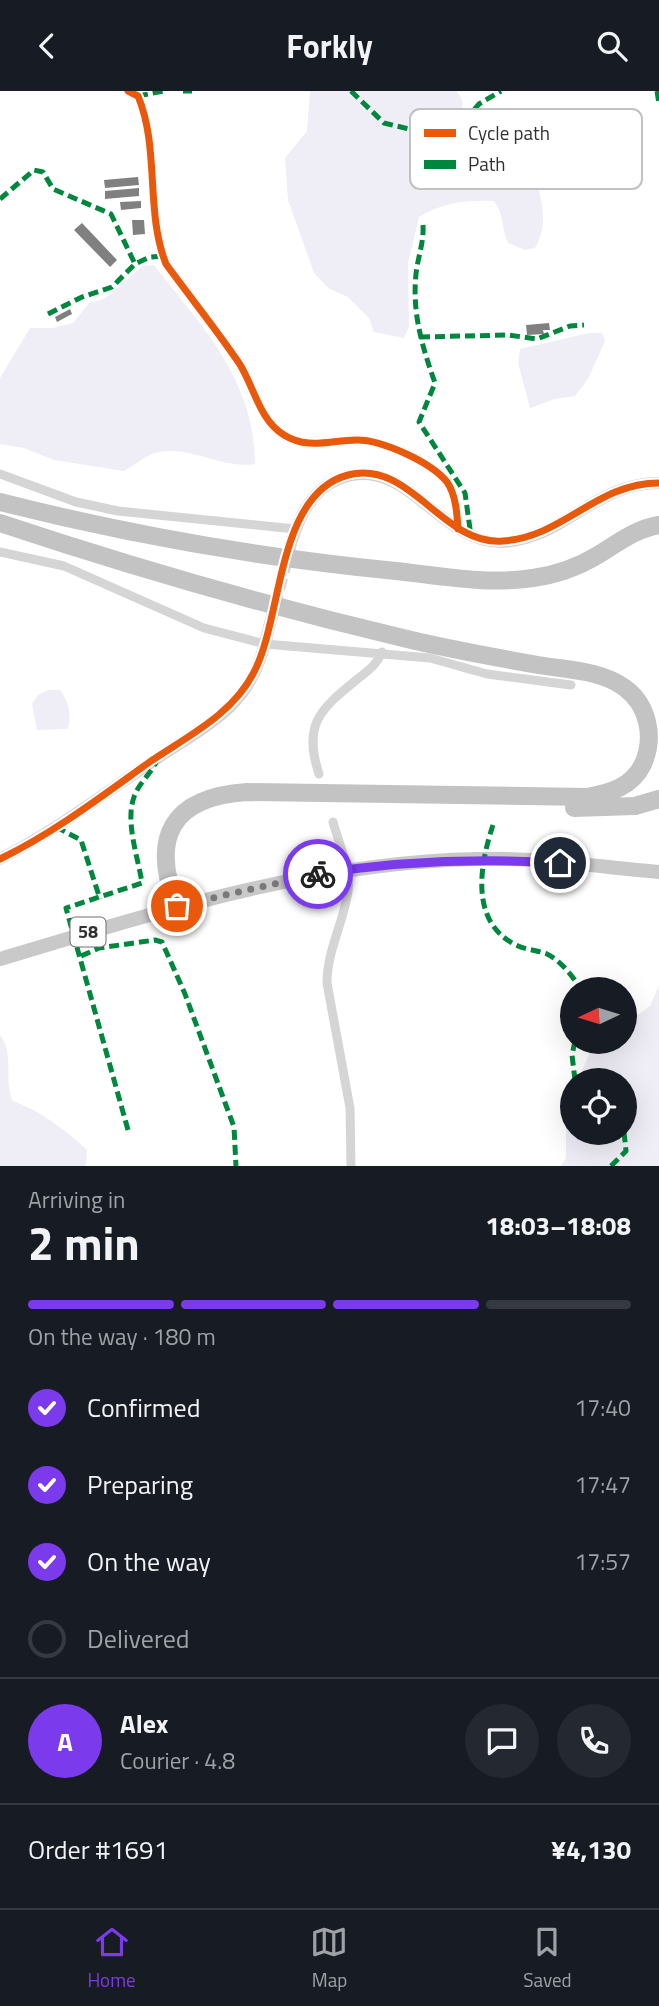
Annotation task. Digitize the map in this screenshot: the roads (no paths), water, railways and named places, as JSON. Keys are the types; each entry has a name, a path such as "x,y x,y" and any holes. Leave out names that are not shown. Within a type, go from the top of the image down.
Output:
{"highway":[{"path":"0,502 159,537 366,568 492,580 535,578 558,573 596,556 626,537 659,526"},
{"path":"0,523 57,542 337,621 466,652 599,676 624,687 643,709 648,724 647,756 632,779 605,794 587,797 247,792 214,796 200,802 177,821 165,847 166,877 177,906"},
{"path":"177,906 178,845 191,821 215,807 246,804 617,808 659,799"}],"main road":[{"name":"58","path":"1,958 177,906 276,881 347,870 482,858 659,872"}],"street":[{"path":"128,91 138,96 150,141 159,247 166,264 241,365 266,417 284,436 306,444 360,440 384,444 420,463 446,481 453,495 458,529"},
{"path":"0,474 76,502 118,511 293,534 315,494 349,475 369,473 388,478 410,491 458,529 478,539 500,542 523,539 548,531 589,503 622,487 659,482"},
{"path":"0,552 64,566 204,628 265,644 430,657 487,674 571,685"},
{"path":"0,859 118,786 219,714 241,694 262,656 270,624"},
{"path":"319,774 312,745 317,718 329,702 378,663 382,652"},
{"path":"333,822 347,870 348,889 327,964 327,983 350,1108 351,1166"}],"tunnel":[{"path":"270,624 292,540"}]}
